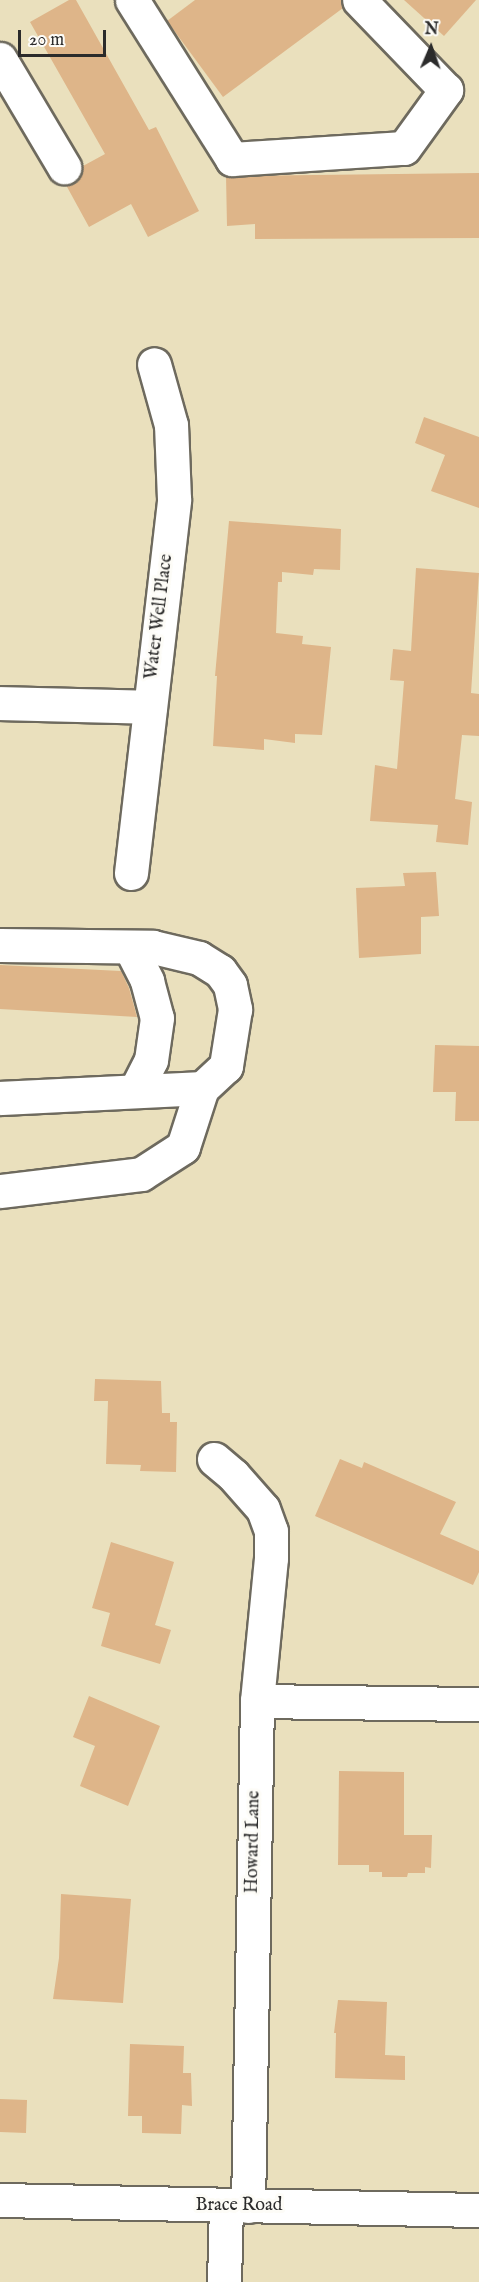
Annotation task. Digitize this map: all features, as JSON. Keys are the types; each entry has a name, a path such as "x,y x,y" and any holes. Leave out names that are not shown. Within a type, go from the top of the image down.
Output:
{"street":[{"path":"132,0 232,159 404,148 447,90 359,0"},
{"path":"0,59 64,167"},
{"name":"Water Well Place","path":"131,873 175,474 167,404 154,364"},
{"path":"0,703 150,707"},
{"path":"0,945 153,947 199,958 220,971 230,985 235,1009 226,1066 202,1088 183,1147 141,1174 0,1191"},
{"path":"130,947 147,981 157,1018 151,1060 136,1090"},
{"path":"0,1098 202,1088"},
{"name":"Howard Lane","path":"214,1459 233,1475 263,1509 271,1531 271,1558 257,1701 237,2206 224,2282"},
{"path":"257,1701 479,1704"},
{"name":"Brace Road","path":"0,2200 479,2210"}],"building":[{"path":"69,0 76,0 149,130 156,127 199,211 148,237 131,204 89,227 66,185 80,177 83,166 105,154 30,22"},
{"path":"195,0 341,0 343,8 223,97 167,21"},
{"path":"404,0 476,0 444,36"},
{"path":"479,173 479,238 255,239 255,224 227,226 226,176"},
{"path":"424,417 479,437 479,508 431,491 445,455 415,443"},
{"path":"229,521 341,529 340,570 314,569 313,575 282,572 282,582 278,582 276,633 303,636 302,644 331,647 322,735 295,734 295,743 264,739 264,750 213,746 217,676 215,676"},
{"path":"416,568 479,573 471,693 479,694 479,736 462,735 455,799 472,802 468,845 436,842 438,825 370,821 375,765 397,769 404,681 390,680 393,649 411,651"},
{"path":"436,872 439,916 421,917 421,954 359,958 356,888 405,886 403,873"},
{"path":"0,965 121,971 129,988 137,1017 0,1009"},
{"path":"435,1045 479,1046 479,1121 455,1121 456,1092 433,1092"},
{"path":"95,1379 161,1381 162,1413 170,1413 170,1422 177,1422 176,1472 140,1471 141,1465 106,1464 108,1401 94,1401"},
{"path":"340,1459 362,1468 364,1462 456,1502 440,1534 479,1551 479,1572 473,1585 315,1516"},
{"path":"111,1542 174,1562 155,1625 171,1630 160,1664 101,1646 110,1613 92,1608"},
{"path":"89,1696 160,1726 128,1806 80,1786 95,1746 73,1737"},
{"path":"339,1771 404,1772 404,1835 432,1835 431,1868 425,1867 425,1873 408,1873 407,1877 382,1877 382,1872 369,1872 369,1865 338,1865"},
{"path":"61,1894 131,1899 123,2003 53,1999 59,1958"},
{"path":"338,2000 387,2002 385,2055 405,2056 405,2080 335,2078 336,2033 334,2033"},
{"path":"130,2044 184,2046 183,2073 191,2073 192,2106 182,2105 181,2134 142,2133 142,2116 128,2116"},
{"path":"0,2099 27,2100 26,2133 0,2132"}]}
